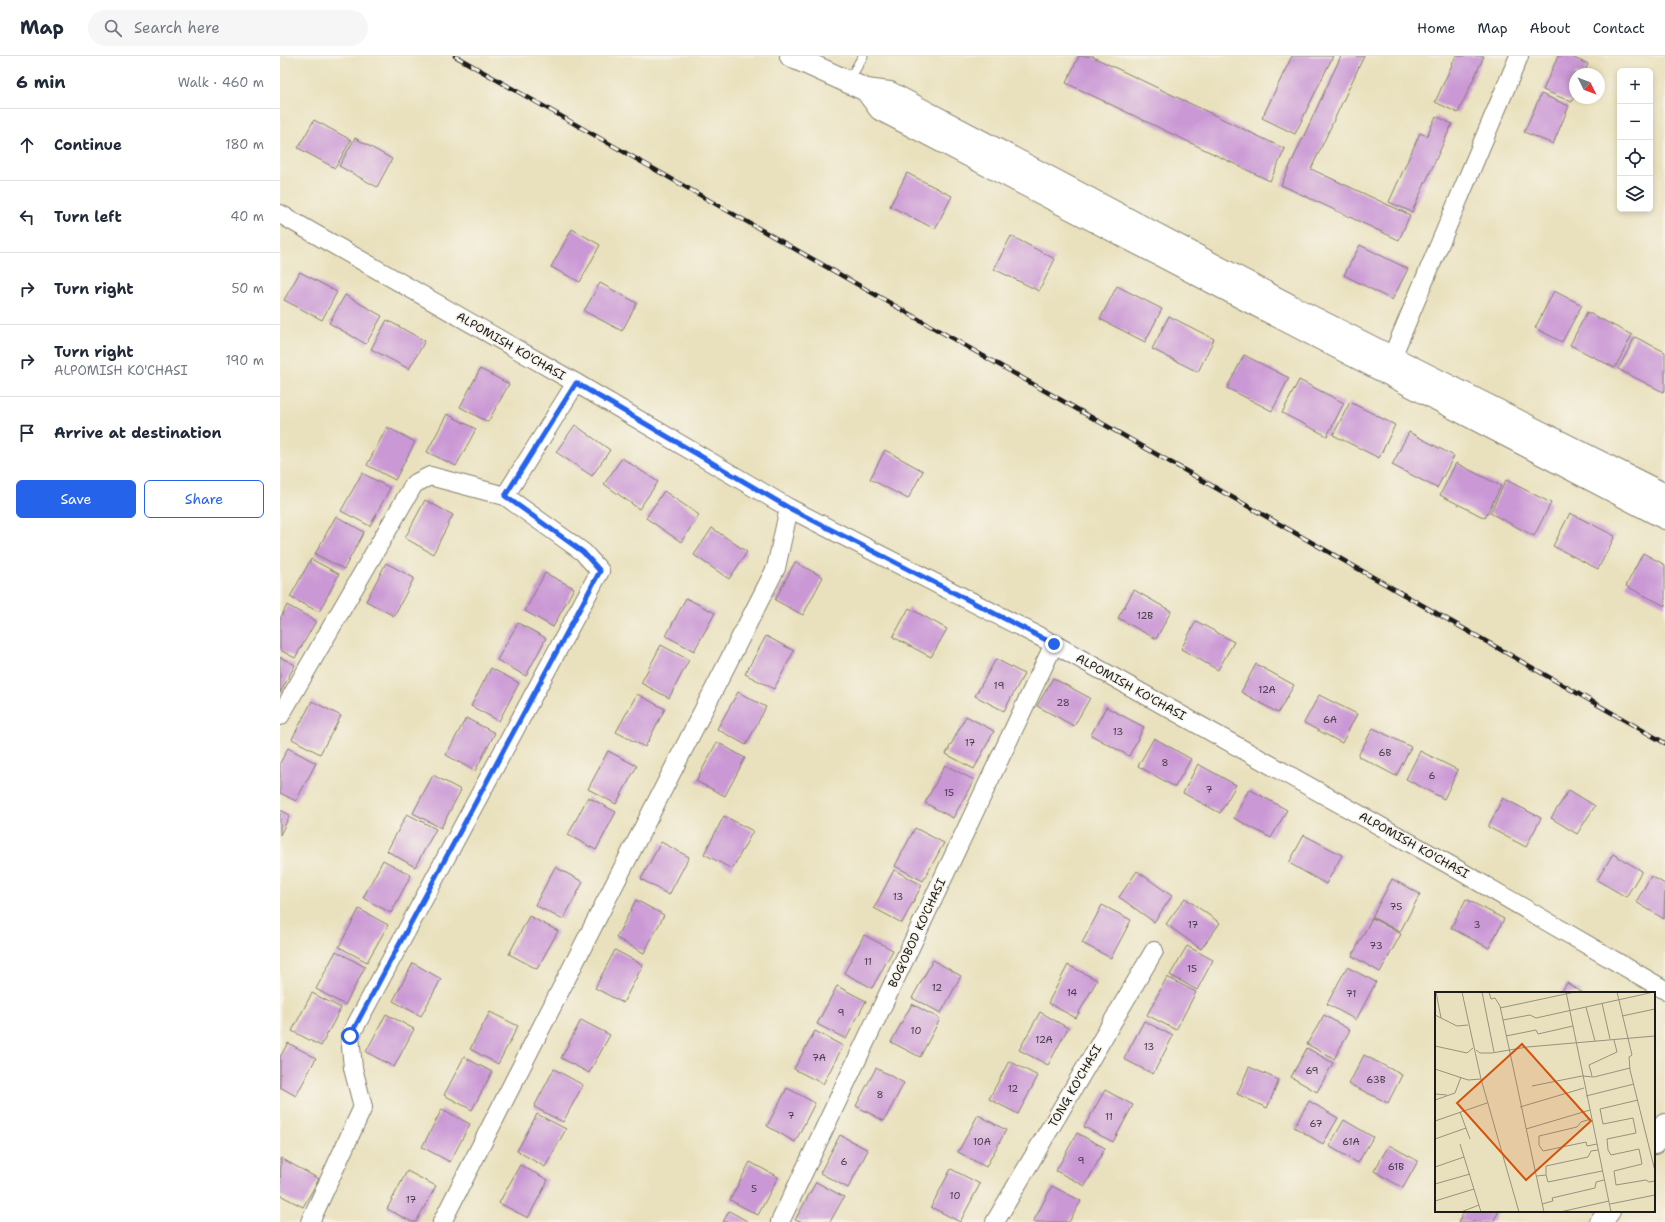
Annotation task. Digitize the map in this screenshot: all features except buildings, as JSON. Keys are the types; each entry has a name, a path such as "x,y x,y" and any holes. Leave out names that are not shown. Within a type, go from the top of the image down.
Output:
{"main road":[{"path":"791,56 857,86 890,93 1310,316 1665,495"},
{"path":"857,86 880,109 1665,518"},
{"path":"1655,1141 1665,1125"},
{"path":"1601,1222 1608,1212"}],"street":[{"path":"1392,357 1519,56"},
{"name":"ALPOMISH KO'CHASI","path":"280,214 576,383 789,508 1054,644 1448,864 1665,990"},
{"path":"505,496 576,383"},
{"path":"280,716 414,484 430,476 505,496 583,552 600,571 350,1036 353,1068 363,1107 310,1222"},
{"path":"442,1222 776,568 789,508"},
{"name":"BOG'OBOD KO'CHASI","path":"780,1222 1054,644"},
{"name":"TONG KO'CHASI","path":"995,1222 1154,951"}],"lane":[{"path":"857,86 863,56"}],"railway":[{"path":"455,56 1665,743"}],"route":[{"path":"350,1036 600,571 583,552 505,496 576,383 789,508 1054,644"}]}
